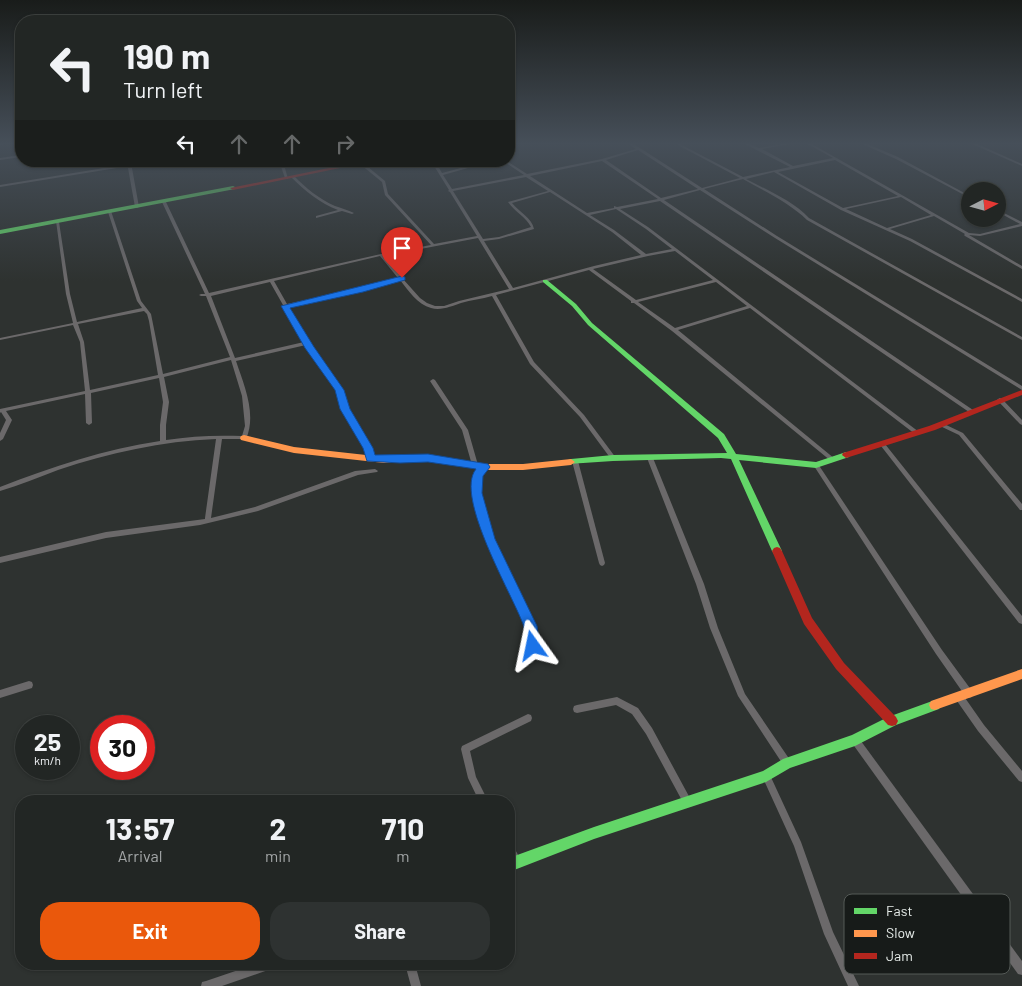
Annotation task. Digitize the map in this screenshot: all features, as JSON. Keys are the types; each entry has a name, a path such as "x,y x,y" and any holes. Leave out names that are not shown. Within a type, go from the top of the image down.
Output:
{"street":[{"path":"134,189 137,207"},
{"path":"0,232 229,189"},
{"path":"305,189 339,211 352,213"},
{"path":"385,189 386,194 434,246"},
{"path":"460,189 450,191 512,290"},
{"path":"643,189 971,412"},
{"path":"587,214 702,189"},
{"path":"702,189 784,242 1022,388"},
{"path":"760,189 800,212 808,219 1022,339"},
{"path":"806,189 842,209 911,240 1022,301"},
{"path":"888,189 968,234 973,235"},
{"path":"201,295 272,281 381,255 480,239 499,238 533,228 531,222 514,209 510,202 550,190 622,237 644,255"},
{"path":"842,209 901,196"},
{"path":"164,202 208,295 233,359 245,396 248,426 244,438"},
{"path":"615,207 647,228 917,433"},
{"path":"110,212 139,301 151,321 166,402 163,443"},
{"path":"886,229 934,215"},
{"path":"1006,216 1022,225"},
{"path":"57,222 62,264 75,323 82,342 88,392 89,423"},
{"path":"1022,225 980,235 965,234 1022,268"},
{"path":"381,255 408,287 430,307 442,307 494,296 644,255 675,250"},
{"path":"590,269 674,330 833,460"},
{"path":"285,306 363,289 402,278"},
{"path":"272,281 307,343 339,390 345,409 368,448 371,458"},
{"path":"545,281 574,305 590,324 721,436 733,455 808,620 840,666 892,721"},
{"path":"633,302 715,281"},
{"path":"494,296 532,363 582,416 613,458"},
{"path":"674,330 750,307"},
{"path":"0,339 145,309"},
{"path":"0,439 9,420 2,411 307,343"},
{"path":"433,382 464,430 480,466 477,475 476,493 489,539 530,626 533,646 525,658"},
{"path":"0,489 77,463 163,443 219,438 244,438 294,450 400,460 428,458 462,465 480,466 523,467 613,458 733,455 816,465 917,433 1022,392"},
{"path":"1000,400 1022,423"},
{"path":"942,424 961,434 1022,508"},
{"path":"208,518 219,438"},
{"path":"883,445 1022,621"},
{"path":"650,458 700,584 714,628 742,696 787,763"},
{"path":"575,461 602,563"},
{"path":"816,465 939,652 981,728 1022,778"},
{"path":"0,560 106,534 200,523 256,509 357,473 375,471"},
{"path":"515,862 594,833 766,776 787,763 855,740 892,721 1022,674"},
{"path":"0,694 29,685"},
{"path":"577,710 617,701 635,711 649,731 688,803"},
{"path":"481,795 472,778 465,749 528,718"},
{"path":"855,740 967,894"},
{"path":"766,776 798,846 829,934 844,965"},
{"path":"1010,953 1022,970"},
{"path":"206,986 253,970"},
{"path":"412,970 416,986"},
{"path":"848,974 854,986"}],"traffic: fast":[{"path":"0,232 228,189"},
{"path":"545,281 574,305 590,324 721,436 733,455 777,551"},
{"path":"571,462 613,458 721,455 816,465 846,455"},
{"path":"515,863 594,833 766,776 787,763 855,740 892,721 935,705"}],"traffic: slow":[{"path":"244,438 294,450 384,460 428,458 487,467 523,467 571,462"},
{"path":"935,705 1022,674"}],"traffic: jam":[{"path":"846,455 932,428 1022,392"},
{"path":"777,551 808,621 840,666 892,721"}],"route":[{"path":"402,278 363,289 285,306 310,348 339,390 345,409 368,448 371,458 400,460 428,458 462,465 484,467 477,475 476,493 489,539 530,626 533,646"}]}
